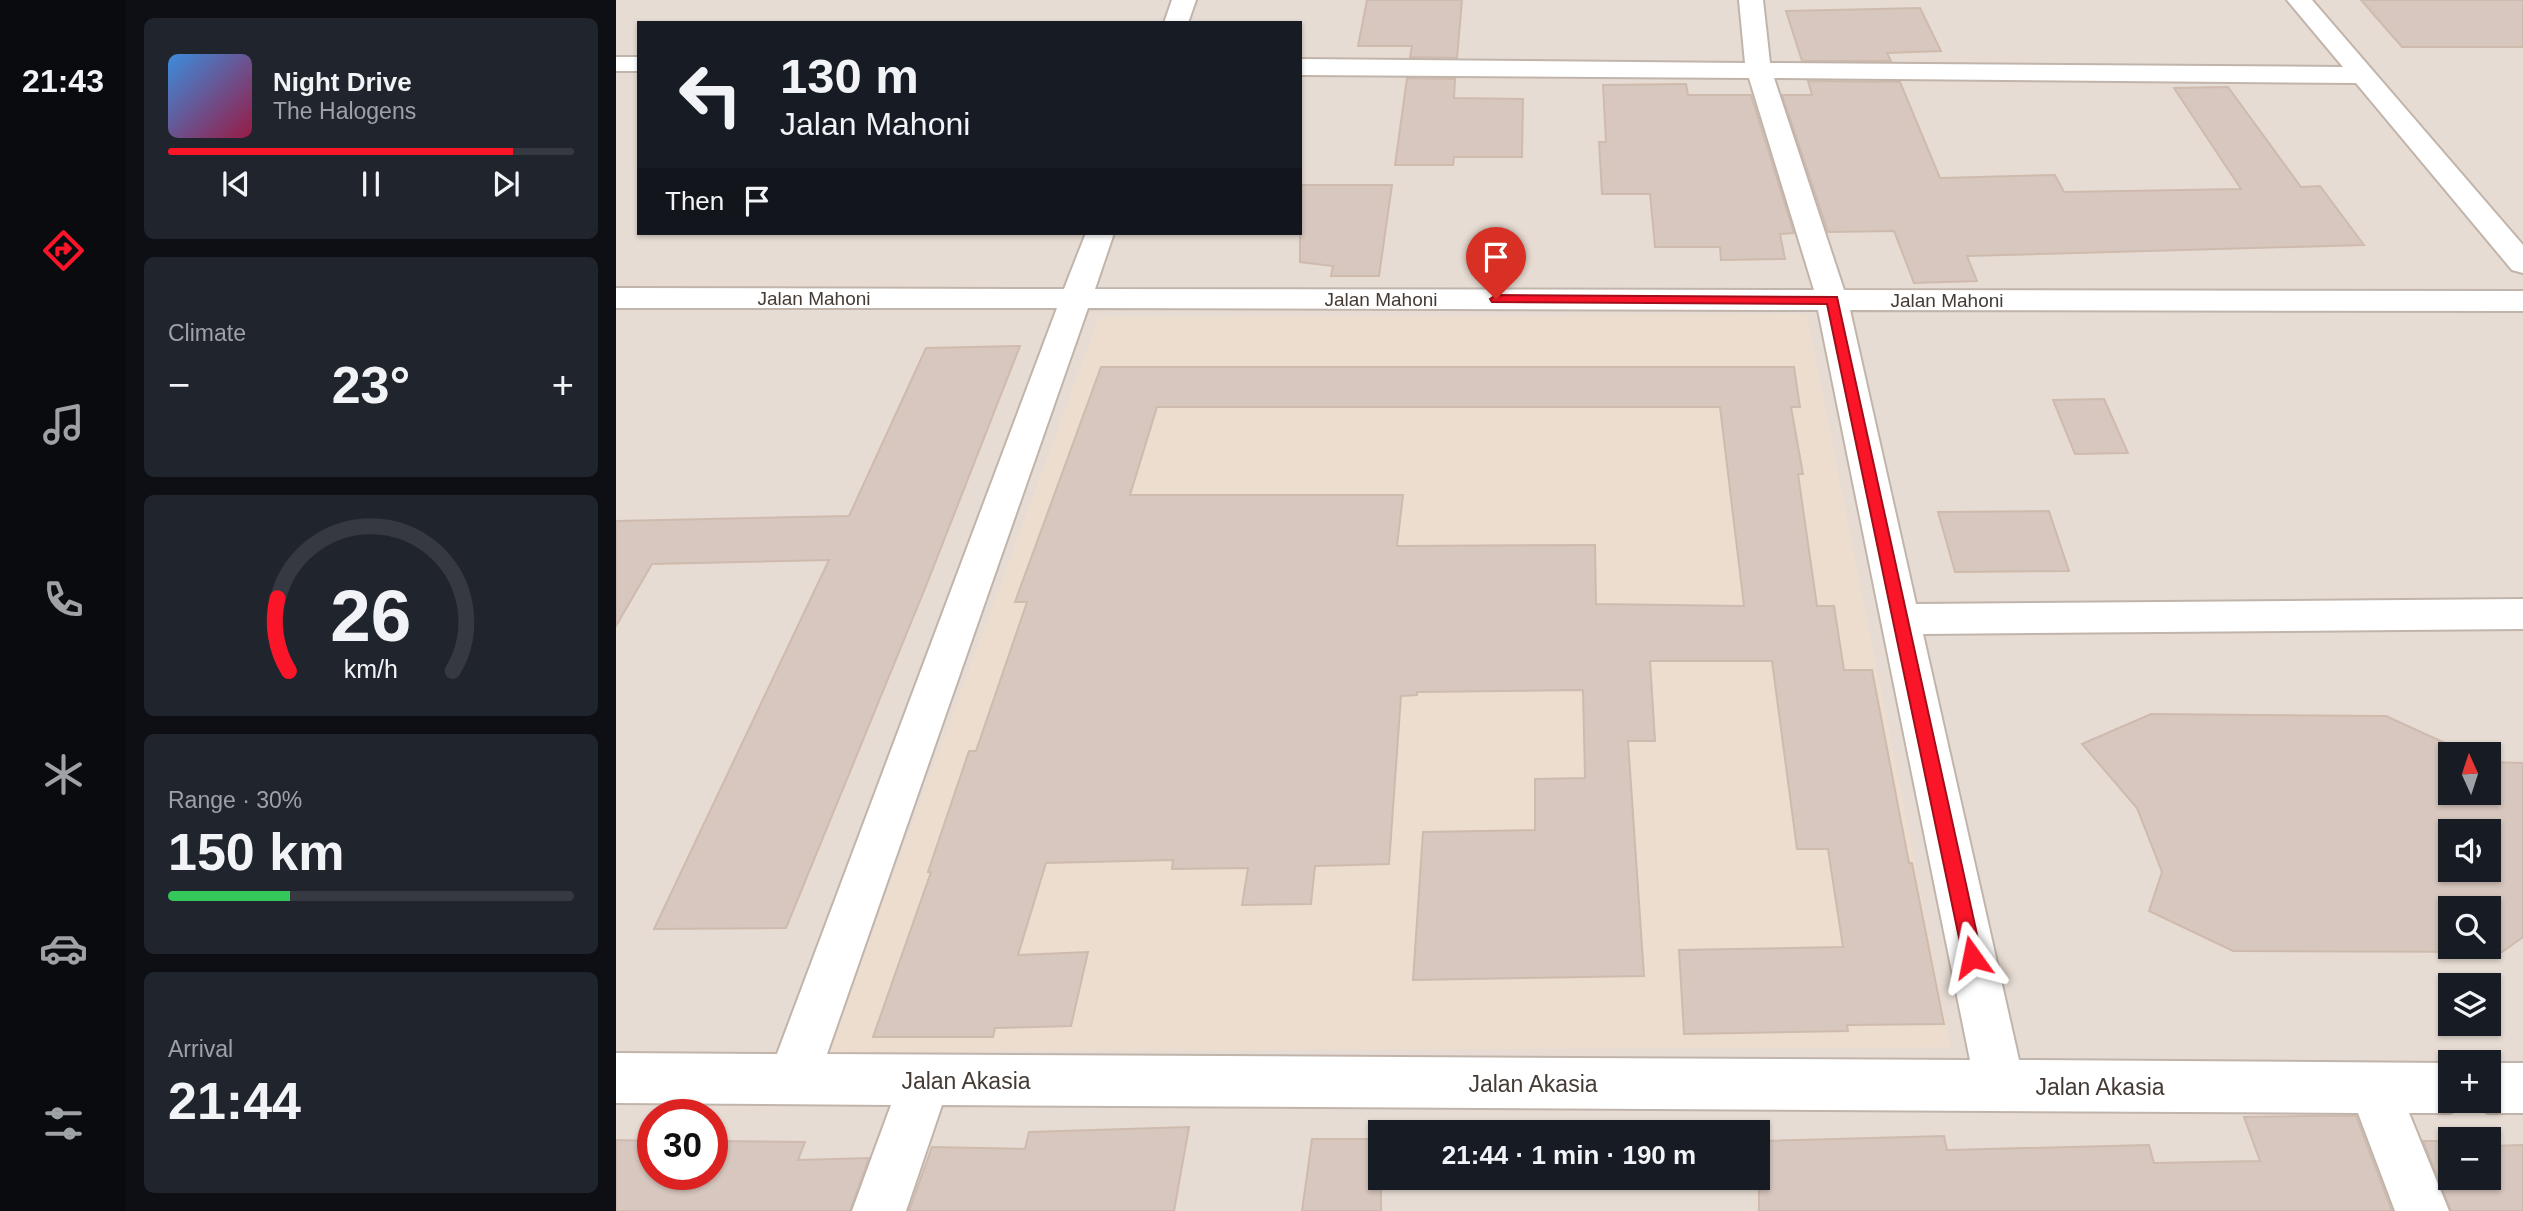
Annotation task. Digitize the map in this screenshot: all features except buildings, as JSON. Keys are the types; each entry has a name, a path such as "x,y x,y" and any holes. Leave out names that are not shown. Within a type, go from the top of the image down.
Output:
{"street":[{"path":"1177,21 1184,0"},
{"path":"1751,0 1758,68 1832,300 2000,1086"},
{"path":"2299,0 2523,264"},
{"path":"616,64 637,64"},
{"path":"1302,67 1758,68 2362,75"},
{"path":"793,1079 1099,235"},
{"name":"Jalan Mahoni","path":"616,298 2523,301"},
{"path":"1901,619 2523,614"},
{"name":"Jalan Akasia","path":"616,1079 2438,1088"},
{"path":"879,1211 925,1080"},
{"path":"2374,1088 2422,1211"},
{"path":"2501,1088 2523,1088"}],"shaded area":[{"path":"616,0 2523,0 2523,1211 616,1211"},
{"path":"1807,314 1951,1047 828,1052 1099,317"}],"route":[{"path":"1496,299 1832,300 1972,957"}]}
